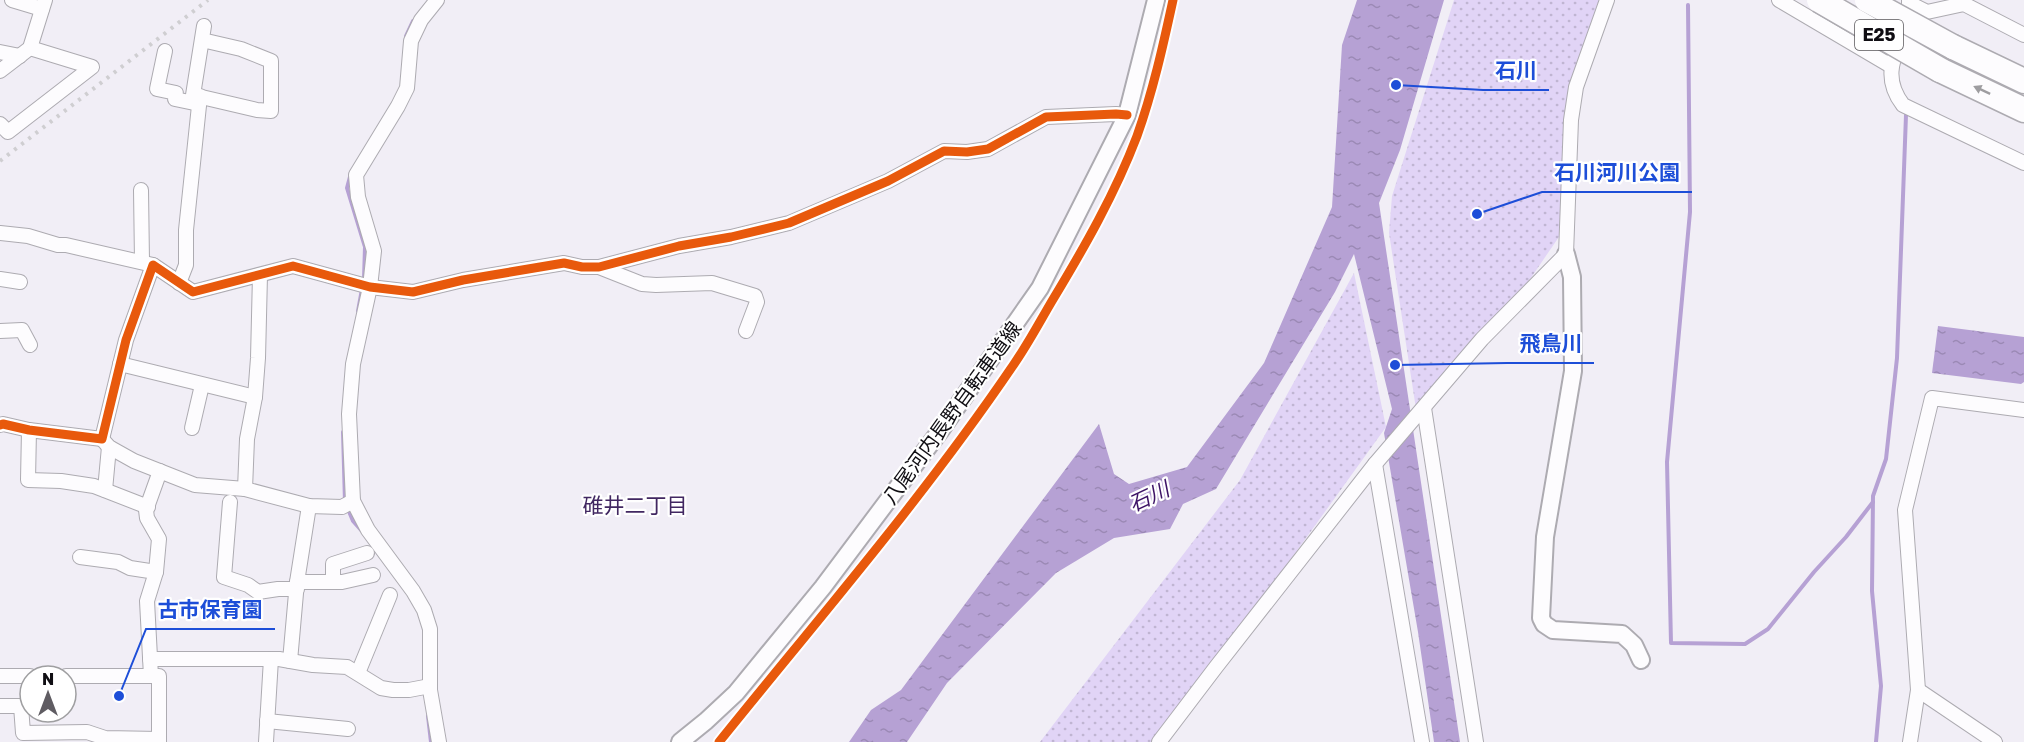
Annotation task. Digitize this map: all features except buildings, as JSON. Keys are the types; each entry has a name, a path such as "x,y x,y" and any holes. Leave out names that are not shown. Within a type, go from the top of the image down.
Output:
{"highway":[{"name":"E25","path":"1819,0 1940,70 2024,110"},
{"name":"E25","path":"1868,0 1953,47 2024,81"}],"street":[{"path":"0,71 25,52 43,4 12,0"},
{"path":"437,0 421,20 411,41 407,88 356,175 358,197 374,251 370,287 353,363 350,404 353,501 368,530 413,591 424,610 430,628 430,686 439,742"},
{"path":"680,742 736,693 823,587 940,431 1040,288 1127,115 1156,0"},
{"path":"1607,0 1576,87 1571,120 1566,254 1572,277 1574,371 1545,537 1540,605 1541,618 1553,630 1622,634 1634,645 1641,660"},
{"path":"1779,0 1891,66"},
{"path":"2024,35 1964,4 1927,12 1909,1 1908,13 1891,66 1890,80 1896,97 1903,105 2024,163"},
{"path":"200,100 193,95 204,26"},
{"path":"165,51 158,89 176,93 175,99 200,100 271,111 271,61 241,49 202,40"},
{"path":"0,52 25,52 92,67 8,132 0,124"},
{"path":"179,283 186,265 186,230 200,100"},
{"path":"0,233 28,236 58,245 148,263 193,292 293,266 370,287 413,292 463,279 564,263 582,267 599,267 679,246 731,237 789,223 888,181 944,151 967,153 988,149 1046,117 1127,115"},
{"path":"105,490 105,443 120,364 148,263 141,190"},
{"path":"1159,742 1375,464 1482,339 1566,254"},
{"path":"599,267 642,284 712,283 754,296 757,302 746,331"},
{"path":"245,489 247,439 255,397 258,358 260,275"},
{"path":"0,279 20,282"},
{"path":"0,332 22,330 30,345"},
{"path":"120,364 255,397"},
{"path":"192,428 202,385"},
{"path":"1910,742 1918,690 1905,510 1932,398 2024,410"},
{"path":"1424,408 1476,742"},
{"path":"0,425 105,443 134,461 195,485 245,489 309,506 342,507 353,501"},
{"path":"29,430 28,480 61,481 94,486 147,507"},
{"path":"1375,464 1422,742"},
{"path":"151,676 147,601 156,572 159,539 147,518 147,507 160,471"},
{"path":"230,502 224,578 248,585 258,592 373,575"},
{"path":"290,661 297,586 309,506"},
{"path":"333,582 333,564 367,553"},
{"path":"80,557 118,562 130,568 156,572"},
{"path":"358,674 390,595"},
{"path":"150,659 271,659 313,665 347,666 381,688 409,690 430,686"},
{"path":"266,742 271,659"},
{"path":"0,676 18,676"},
{"path":"0,706 21,706 22,733 87,732 105,738 159,740 159,676 78,676"},
{"path":"1918,690 1995,742"},
{"path":"267,721 348,729"}],"shaded area":[{"path":"1454,0 1600,0 1582,48 1568,106 1563,231 1526,285 1416,409 1389,233 1392,196"},
{"path":"1354,273 1386,427 1159,742 1040,742 1240,480"}],"water":[{"path":"1357,0 1444,0 1400,150 1379,203 1460,742 1434,742 1384,433 1392,409 1354,254 1335,292 1216,489 1183,504 1170,529 1114,538 1056,573 947,683 907,742 849,742 871,710 901,690 1099,424 1114,474 1129,484 1187,467 1264,363 1332,207 1342,45"},
{"path":"1938,326 2024,337 2024,382 2021,384 1932,373"}],"waterway":[{"path":"1688,5 1690,212 1667,462 1671,643 1745,644 1768,629 1873,502"},
{"path":"406,36 413,21"},
{"path":"1876,742 1881,686 1872,591 1873,496 1886,459 1897,358 1906,115"},
{"path":"351,173 347,188 365,247 364,279"},
{"path":"358,311 362,289"},
{"path":"343,432 345,502"},
{"path":"348,509 353,521 361,530"},
{"path":"428,716 431,742"}],"railway":[{"path":"0,161 208,0"}],"cycle path":[{"name":"八尾河内長野自転車道線","path":"719,742 943,464 1028,343 1076,261 1128,158 1153,85 1173,0"},
{"path":"0,425 102,439 126,340 153,265 193,292 293,266 370,287 413,292 463,280 564,263 582,267 599,267 679,246 731,237 789,223 888,181 944,151 967,152 988,149 1046,117 1127,115"}],"place":[{"name":"石川","path":"1396,85"},
{"name":"石川河川公園","path":"1477,214"},
{"name":"飛鳥川","path":"1395,365"},
{"name":"古市保育園","path":"119,696"}],"district":[{"name":"碓井二丁目","path":"635,506"}]}
